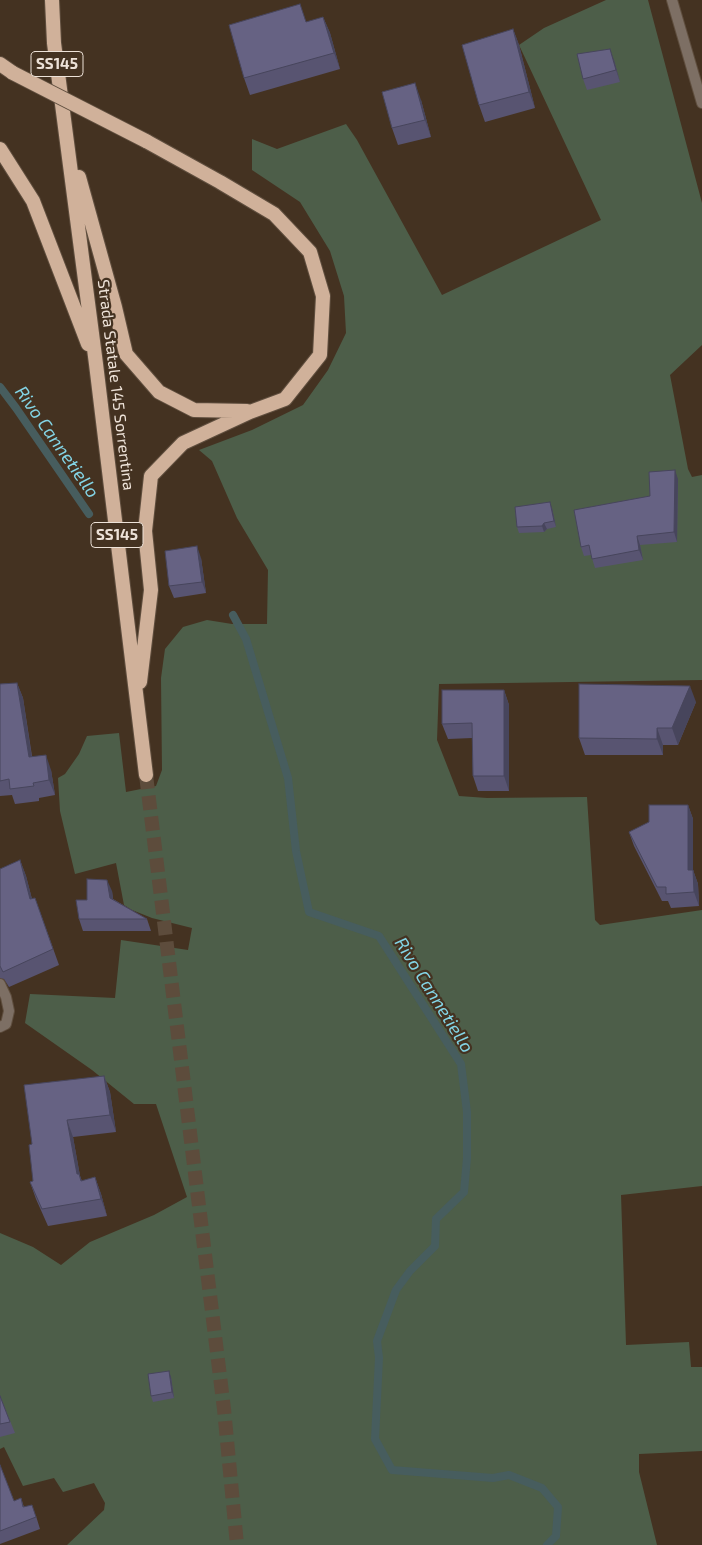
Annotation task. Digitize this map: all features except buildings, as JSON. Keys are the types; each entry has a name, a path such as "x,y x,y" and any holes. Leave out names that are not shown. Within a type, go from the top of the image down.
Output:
{"highway":[{"name":"Strada Statale 145 Sorrentina","path":"52,0 54,42 96,364 146,775"},
{"path":"0,64 12,73 146,141 274,214 310,252 323,296 320,355 285,399 250,412 183,443 150,476 144,531 150,590 138,706"},
{"path":"65,128 115,307 126,354 159,392 194,410 250,412"},
{"path":"0,149 34,201 96,364"}],"street":[{"path":"672,0 702,103"},
{"path":"0,984 6,997 9,1012 6,1024 0,1026"}],"green space":[{"path":"606,0 648,0 702,203 702,345 670,375 688,469 692,477 702,475 702,680 439,684 437,740 459,796 487,798 587,797 595,920 600,925 702,910 702,1186 621,1195 626,1345 689,1342 691,1367 702,1367 702,1451 639,1454 639,1472 657,1545 67,1545 104,1510 105,1503 94,1483 63,1492 54,1478 23,1486 4,1447 0,1449 0,1233 33,1247 61,1265 90,1242 154,1215 187,1197 156,1104 134,1104 92,1070 25,1023 30,994 115,998 121,940 188,950 192,928 152,918 124,905 116,863 75,874 60,811 58,778 65,774 79,754 87,736 119,733 126,792 156,786 162,770 161,678 165,649 183,627 207,620 232,624 267,624 268,570 237,518 212,461 199,450 252,430 303,405 328,370 346,333 344,296 330,251 300,202 252,170 252,139 277,149 346,124 357,140 442,295 601,220 519,45 544,28"}],"waterway":[{"name":"Rivo Cannetiello","path":"0,387 89,514"},
{"name":"Rivo Cannetiello","path":"233,615 246,639 288,778 296,851 309,912 379,936 461,1064 467,1112 467,1158 464,1192 436,1219 435,1246 410,1271 396,1290 377,1341 379,1358 375,1439 392,1470 493,1478 509,1475 542,1488 558,1507 556,1536 547,1545"}],"tunnel":[{"path":"146,775 224,1409 237,1545"}]}
